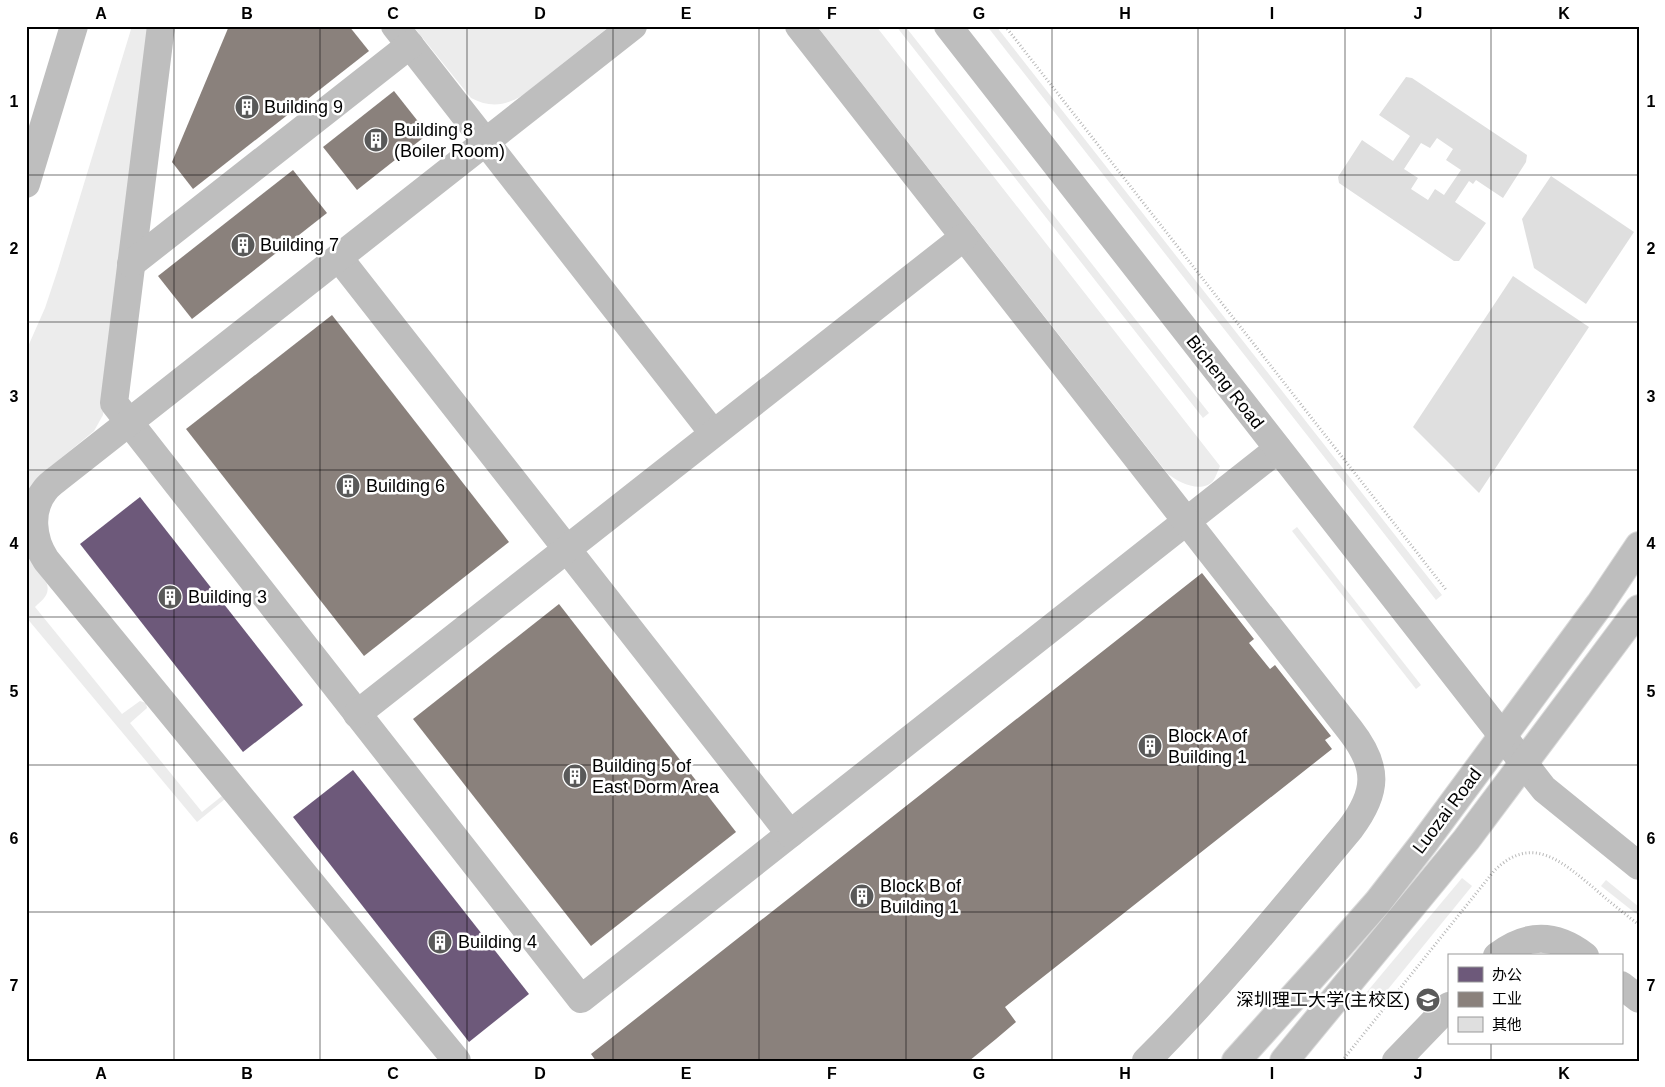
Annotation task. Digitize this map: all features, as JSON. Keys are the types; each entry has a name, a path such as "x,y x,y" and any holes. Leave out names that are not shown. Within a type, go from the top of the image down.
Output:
{"street":[{"path":"26,184 74,26"},
{"path":"161,26 114,403 581,999 1278,449"},
{"path":"457,1061 39,549 34,514 45,490 633,26"},
{"path":"799,26 1361,743 1369,759 1370,795 1362,813 1240,961 1146,1061"},
{"name":"Bicheng Road","path":"948,26 1544,790 1639,866"},
{"path":"131,264 403,36 714,432"},
{"path":"357,714 964,237"},
{"path":"338,258 790,834"},
{"name":"Luozai Road","path":"1236,1061 1378,902 1503,738 1600,604 1639,546"},
{"name":"Luozai Road","path":"1284,1061 1466,840 1639,608"},
{"path":"1500,954 1520,942 1538,938 1557,940 1582,954"},
{"path":"1622,986 1639,999"},
{"path":"1396,1061 1448,1007"}],"path":[{"path":"1005,26 1447,591"},
{"path":"1342,1061 1494,871 1509,858 1526,853 1552,856 1639,925"}],"shaded area":[{"path":"132,26 152,26 103,415 94,431 44,472 26,496 26,351 45,308 58,269"},
{"path":"413,26 610,26 523,95 510,102 491,104 471,98"},
{"path":"817,26 876,26 1220,466 1213,481 1208,485 1196,487 1183,483 1168,474"},
{"path":"896,26 905,26 1209,413 1203,418"},
{"path":"987,26 996,26 1442,595 1436,600"},
{"path":"1297,527 1421,685 1416,689 1292,531"},
{"path":"26,554 48,588 43,600 35,607 122,714 140,701 146,703 147,708 130,723 202,812 222,796 225,799 197,822 26,617"},
{"path":"1462,878 1472,886 1376,1004 1368,1005 1365,1001 1366,993"},
{"path":"1606,880 1639,907 1639,916 1601,886"}],"building: 办公":[{"name":"Building 3","path":"140,497 303,705 243,752 80,544"},
{"name":"Building 4","path":"353,770 529,994 469,1042 293,817"}],"building: 工业":[{"name":"Building 9","path":"229,26 349,26 369,51 193,189 172,162"},
{"name":"Building 8 (Boiler Room)","path":"394,91 428,134 357,190 323,147"},
{"name":"Building 7","path":"293,170 327,213 192,319 158,276"},
{"name":"Building 6","path":"332,315 509,542 364,656 186,429"},
{"path":"1202,573 1254,639 1249,643 1270,669 1275,665 1331,736 1325,740 1332,749 1005,1007 1016,1022 969,1061 596,1061 591,1054"},
{"name":"Building 5 of East Dorm Area","path":"559,604 736,832 591,946 413,719"}],"building: 其他":[{"path":"1406,77 1412,78 1527,155 1526,162 1503,198 1476,180 1473,184 1469,181 1455,202 1486,223 1459,261 1454,261 1339,183 1338,177 1362,140 1393,161 1410,136 1379,115","holes":["1437,138 1453,149 1446,160 1461,170 1444,195 1435,189 1428,200 1411,189 1418,178 1404,169 1421,143 1430,148"]},
{"path":"1551,176 1634,232 1586,304 1534,268 1522,219"},
{"path":"1513,276 1589,327 1479,493 1413,427"}],"place":[{"name":"Building 9","path":"247,107"},
{"name":"Building 8 (Boiler Room)","path":"376,140"},
{"name":"Building 7","path":"243,245"},
{"name":"Building 6","path":"348,486"},
{"name":"Building 3","path":"170,597"},
{"name":"Block A of Building 1","path":"1150,746"},
{"name":"Building 5 of East Dorm Area","path":"575,776"},
{"name":"Block B of Building 1","path":"862,896"},
{"name":"Building 4","path":"440,942"},
{"name":"深圳理工大学(主校区)","path":"1428,1000"}]}
